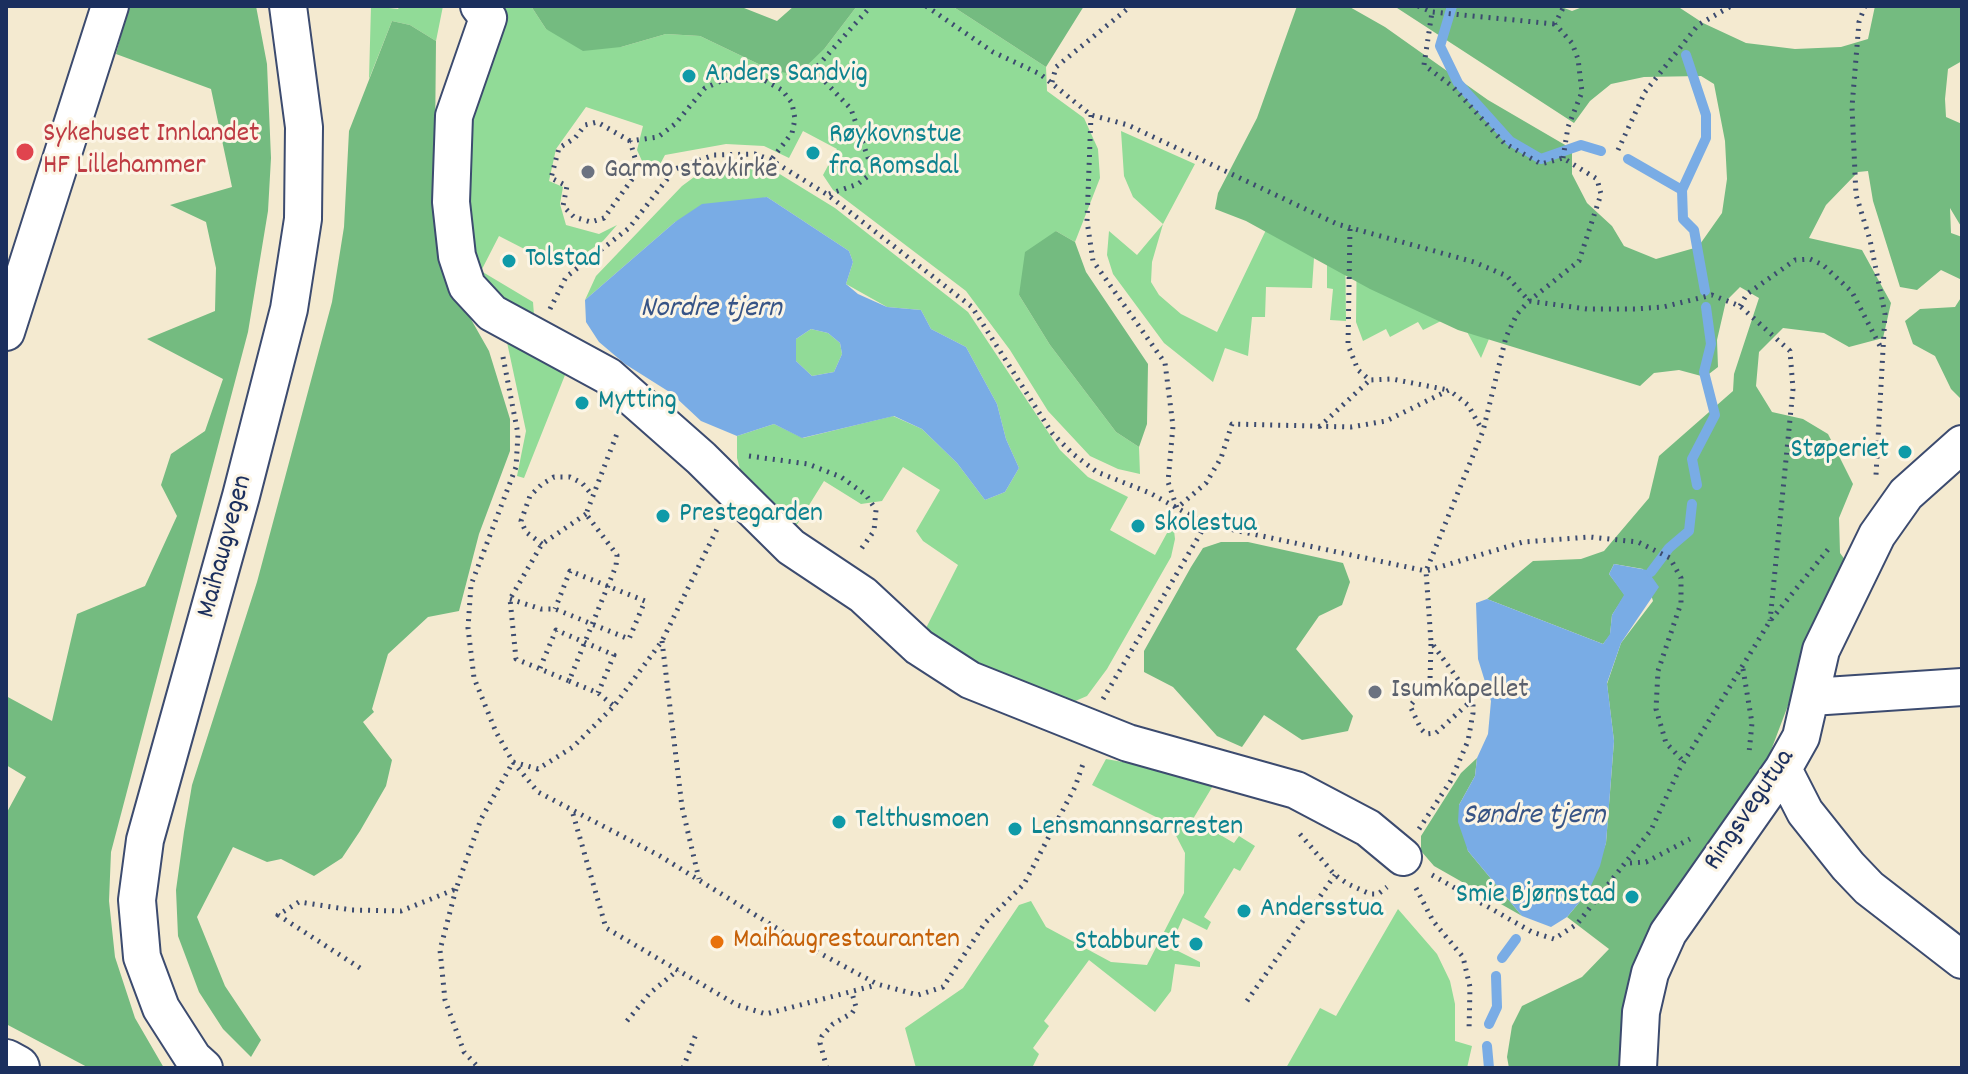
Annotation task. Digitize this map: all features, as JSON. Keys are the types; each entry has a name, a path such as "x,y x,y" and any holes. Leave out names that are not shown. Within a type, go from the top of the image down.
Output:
{"main road":[{"path":"6,1062 17,1068"}],"street":[{"path":"6,332 110,6"},
{"name":"Maihaugvegen","path":"204,1068 193,1058 161,1008 142,957 137,900 145,840 241,496 289,309 303,219 304,127 288,6"},
{"path":"479,6 488,18 454,116 451,202 457,256 467,286 492,313 608,376 701,458 791,547 841,580 919,647 970,680 1090,730 1156,752 1296,790 1368,828 1403,857"},
{"name":"Ringsvegutua","path":"1638,1068 1641,1012 1650,973 1668,933 1783,769 1801,737 1821,650 1877,535 1906,494 1962,444"},
{"path":"1811,697 1962,687"},
{"path":"1783,769 1805,812 1848,866 1869,888 1962,960"}],"path":[{"path":"828,195 858,184 873,172 851,109 814,70 871,6"},
{"path":"926,6 993,52 1052,82 1091,115 1128,125 1350,229 1474,262 1507,276 1529,301 1587,309 1635,309 1663,307 1712,295 1740,306 1790,351 1793,389 1770,621"},
{"path":"1052,82 1056,67 1131,6"},
{"path":"1418,6 1432,12 1555,24 1572,43 1581,74 1582,92 1563,156"},
{"path":"1555,24 1564,6"},
{"path":"1618,150 1645,92 1698,25 1731,6"},
{"path":"1865,6 1859,22 1852,107 1856,195 1885,314 1875,479"},
{"path":"1432,12 1424,65 1452,86 1504,143 1541,164 1563,156"},
{"path":"630,141 633,178 604,218 591,222 574,217 563,206 567,186 551,178 559,148 575,138 585,125 597,122 630,141 658,137 675,124 705,88 721,81 747,77 764,80 782,90 792,103 795,119 792,133 771,160"},
{"path":"1091,115 1087,221 1093,261 1165,363 1173,426 1168,482 1177,508"},
{"path":"535,338 566,277 629,228 675,169 714,155 755,154 771,160 828,195 972,307 1052,433 1073,454 1097,472 1206,524 1426,571 1523,542 1620,538 1653,548 1670,558 1681,578 1681,603 1658,671 1656,709 1666,743 1684,762"},
{"path":"1473,700 1436,733 1426,734 1410,706 1430,681 1431,642 1426,571 1483,431 1506,337 1517,314 1579,261 1601,194 1597,179 1563,156"},
{"path":"634,168 649,171"},
{"path":"659,174 668,178"},
{"path":"1350,229 1348,345 1358,370 1370,380"},
{"path":"1740,306 1747,294 1795,260 1810,259 1823,265 1852,292 1878,337 1882,351"},
{"path":"492,313 492,334 505,361 518,434 516,467 471,585 468,628 474,678 496,732 513,762 538,792 660,856 799,942 877,984 918,995 943,987 985,923 1024,884 1075,787 1090,730 1102,702 1206,524"},
{"path":"1319,427 1370,380 1392,379 1449,390 1468,405 1483,431"},
{"path":"1177,508 1206,483 1221,458 1232,424 1351,427 1386,421 1449,390"},
{"path":"614,706 598,693 516,659 510,599 542,544 586,514 632,396"},
{"path":"701,458 732,454 808,464 841,477 866,495 876,510 874,531 841,580"},
{"path":"542,544 526,532 521,521 530,496 542,484 554,477 570,477 582,483 592,496"},
{"path":"513,762 538,769 573,747 614,706 662,641 716,534 731,490"},
{"path":"569,681 608,587 617,555 586,514"},
{"path":"1403,857 1501,917 1554,939 1577,924 1629,863 1651,830 1684,762 1770,621 1837,538"},
{"path":"510,599 541,609 555,609 629,639 645,601 570,571 555,609"},
{"path":"540,668 556,630 584,642 614,655 598,693"},
{"path":"662,641 682,807 699,880"},
{"path":"1296,829 1335,875 1361,891 1378,894 1388,886 1450,782 1468,741 1473,700 1431,642"},
{"path":"1743,669 1752,723 1751,749 1746,761"},
{"path":"479,1068 464,1052 445,1000 440,950 456,889 481,819 513,762"},
{"path":"573,813 585,845 606,928 737,1005 766,1014 877,984"},
{"path":"1629,863 1646,862 1690,839 1699,830"},
{"path":"1403,857 1433,921 1463,957 1470,987 1469,1030"},
{"path":"1247,1001 1335,875"},
{"path":"360,968 278,915 299,902 352,910 401,911 456,889"},
{"path":"627,1021 650,993 678,970"},
{"path":"827,1068 820,1043 822,1036 833,1024 852,1013 856,1007 852,993"},
{"path":"683,1068 696,1034"}],"green space":[{"path":"129,6 256,6 267,64 271,158 268,211 248,332 111,852 109,901 115,957 135,1018 164,1068 89,1068 6,1024 6,814 26,777 6,765 6,696 52,721 77,614 145,586 177,516 161,485 171,454 205,431 223,379 147,339 215,311 216,268 206,222 170,205 232,187 211,89 116,54"},
{"path":"371,6 398,9 400,6 443,6 436,41 410,25 392,21 369,79"},
{"path":"505,6 531,6 546,29 621,47 666,34 700,36 771,70 825,48 857,6 952,6 1046,67 1047,91 1084,118 1098,149 1100,178 1075,242 1056,231 1019,295 1050,345 1116,432 1139,447 1140,474 1118,469 1090,456 1048,411 1010,350 966,291 833,190 823,175 837,149 803,131 789,158 764,146 726,144 665,155 658,168 642,161 637,150 643,126 586,107 556,149 549,181 563,187 560,204 566,225 599,234 617,225 603,241 583,255 562,259 538,256 499,236 481,271 533,302 534,315 528,319 470,275 459,118 495,38"},
{"path":"531,6 739,6 777,21 794,6 857,6 825,48 797,75 771,70 700,36 666,34 621,47 583,51 546,29"},
{"path":"952,6 1084,6 1046,67"},
{"path":"1297,6 1348,6 1385,27 1488,100 1572,149 1572,174 1587,203 1612,226 1624,246 1656,259 1698,247 1722,213 1727,179 1725,141 1714,84 1701,76 1644,77 1611,84 1590,101 1574,123 1394,6 1559,6 1572,11 1585,6 1677,6 1703,23 1746,43 1795,49 1841,47 1868,39 1875,6 1962,6 1962,61 1948,69 1945,99 1946,117 1962,124 1962,228 1950,208 1951,233 1962,237 1962,280 1941,270 1917,290 1900,287 1873,201 1868,171 1858,172 1826,205 1809,238 1862,250 1891,303 1883,338 1849,347 1824,333 1783,328 1759,352 1756,386 1772,412 1803,419 1828,434 1853,484 1839,518 1840,553 1848,564 1813,639 1761,777 1633,971 1622,1009 1619,1068 1509,1068 1507,1057 1512,1026 1522,1006 1582,977 1609,949 1567,917 1588,892 1606,843 1614,741 1607,684 1621,643 1653,601 1643,569 1614,564 1609,574 1625,595 1612,615 1610,635 1603,644 1487,599 1533,561 1581,559 1604,551 1649,498 1659,456 1733,391 1734,374 1759,298 1740,287 1726,301 1717,340 1718,367 1705,377 1679,370 1654,373 1640,386 1458,330 1370,289 1246,221 1215,209 1218,193 1257,118"},
{"path":"392,21 410,25 436,41 435,142 451,284 489,351 510,419 510,451 479,534 459,611 428,617 388,654 372,709 374,712 363,722 392,760 386,786 342,858 314,876 281,859 267,862 233,847 197,917 225,986 261,1040 251,1057 223,1029 199,992 178,936 176,890 192,785 257,582 332,302 344,227 349,131"},
{"path":"1121,131 1195,164 1163,224 1133,197 1124,176"},
{"path":"725,163 752,163 778,173 835,208 968,312 1060,450 1088,477 1128,497 1110,530 1155,555 1173,522 1175,539 1171,557 1107,669 1087,696 1066,705 1040,699 923,634 958,565 923,541 916,531 940,490 903,467 882,501 861,504 824,481 793,531 743,480 737,458 737,436 774,424 803,438 893,416 922,429 957,463 985,500 1005,492 1019,468 1006,439 997,404 966,347 931,329 921,310 887,307 846,284 853,262 849,251 767,197 675,222 585,300 596,276 682,186 705,169"},
{"path":"1278,205 1345,236 1346,321 1330,320 1333,289 1327,288 1327,258 1314,258 1312,288 1266,287 1265,317 1252,317 1248,356 1225,348 1213,382 1164,343 1113,274 1107,255 1109,231 1137,255 1163,224 1152,262 1151,282 1159,295 1181,314 1217,332"},
{"path":"1056,231 1075,242 1086,272 1148,364 1147,424 1139,447 1116,432 1050,345 1019,295 1025,252"},
{"path":"1357,238 1504,303 1481,358 1457,313 1423,330 1418,322 1390,337 1386,329 1363,341 1356,322"},
{"path":"1962,296 1962,400 1951,389 1935,356 1913,344 1905,321 1920,309 1955,307"},
{"path":"811,329 828,333 840,343 842,354 834,372 812,376 796,361 796,339"},
{"path":"505,333 567,370 524,478 517,476 526,431"},
{"path":"1221,542 1248,542 1343,563 1350,582 1342,605 1319,616 1296,649 1353,716 1348,731 1302,740 1264,715 1242,747 1217,736 1173,687 1144,672 1144,651 1191,567 1203,548"},
{"path":"1477,758 1475,776 1459,805 1468,851 1522,916 1434,866 1421,851 1421,836 1461,773"},
{"path":"1106,759 1217,779 1193,819 1234,843 1239,836 1255,846 1240,871 1234,868 1204,917 1211,922 1207,930 1183,918 1170,947 1200,962 1200,967 1175,964 1171,991 1155,1012 1089,960 1044,1021 1049,1026 1033,1048 1039,1054 1032,1068 916,1068 905,1028 963,988 1019,905 1031,901 1046,927 1111,962 1147,965 1184,893 1185,853 1170,824 1092,785"},
{"path":"1398,909 1437,954 1450,981 1455,1004 1455,1041 1472,1046 1467,1068 1286,1068 1320,1008 1336,1016"}],"water":[{"name":"Nordre tjern","path":"767,197 849,251 853,262 846,284 858,294 887,307 921,310 931,329 966,347 997,404 1006,439 1019,468 1005,492 985,500 957,463 922,429 894,416 802,438 774,424 737,436 701,421 671,393 625,364 599,342 586,322 585,300 675,222 702,204","holes":["811,329 828,333 840,343 842,354 834,372 812,376 796,361 796,339"]},
{"name":"Søndre tjern","path":"1614,564 1647,570 1659,587 1621,643 1607,683 1614,741 1606,843 1600,866 1588,892 1567,917 1551,927 1522,916 1468,851 1458,822 1459,805 1475,776 1477,758 1488,734 1491,701 1478,659 1476,603 1487,599 1603,644 1610,634 1612,615 1624,595 1609,574"}],"waterway":[{"path":"1452,6 1440,46 1458,83 1510,141 1541,159 1581,145 1601,151"},
{"path":"1686,55 1706,115 1706,138 1682,190 1683,219 1694,230 1705,291"},
{"path":"1628,159 1682,190"},
{"path":"1697,485 1692,459 1715,415 1704,372 1711,344 1706,307"},
{"path":"1651,572 1669,548 1689,531 1692,504"},
{"path":"1502,958 1516,939"},
{"path":"1489,1024 1497,1007 1496,976"},
{"path":"1487,1046 1489,1068"}],"place":[{"name":"Anders Sandvig","path":"689,76"},
{"name":"Sykehuset Innlandet HF Lillehammer","path":"25,152"},
{"name":"Røykovnstue fra Romsdal","path":"813,153"},
{"name":"Garmo stavkirke","path":"588,172"},
{"name":"Tolstad","path":"509,261"},
{"name":"Mytting","path":"582,403"},
{"name":"Støperiet","path":"1905,452"},
{"name":"Prestegarden","path":"663,516"},
{"name":"Skolestua","path":"1138,526"},
{"name":"Isumkapellet","path":"1375,692"},
{"name":"Telthusmoen","path":"839,822"},
{"name":"Lensmannsarresten","path":"1015,829"},
{"name":"Smie Bjørnstad","path":"1632,897"},
{"name":"Andersstua","path":"1244,911"},
{"name":"Maihaugrestauranten","path":"717,942"},
{"name":"Stabburet","path":"1196,944"}]}
